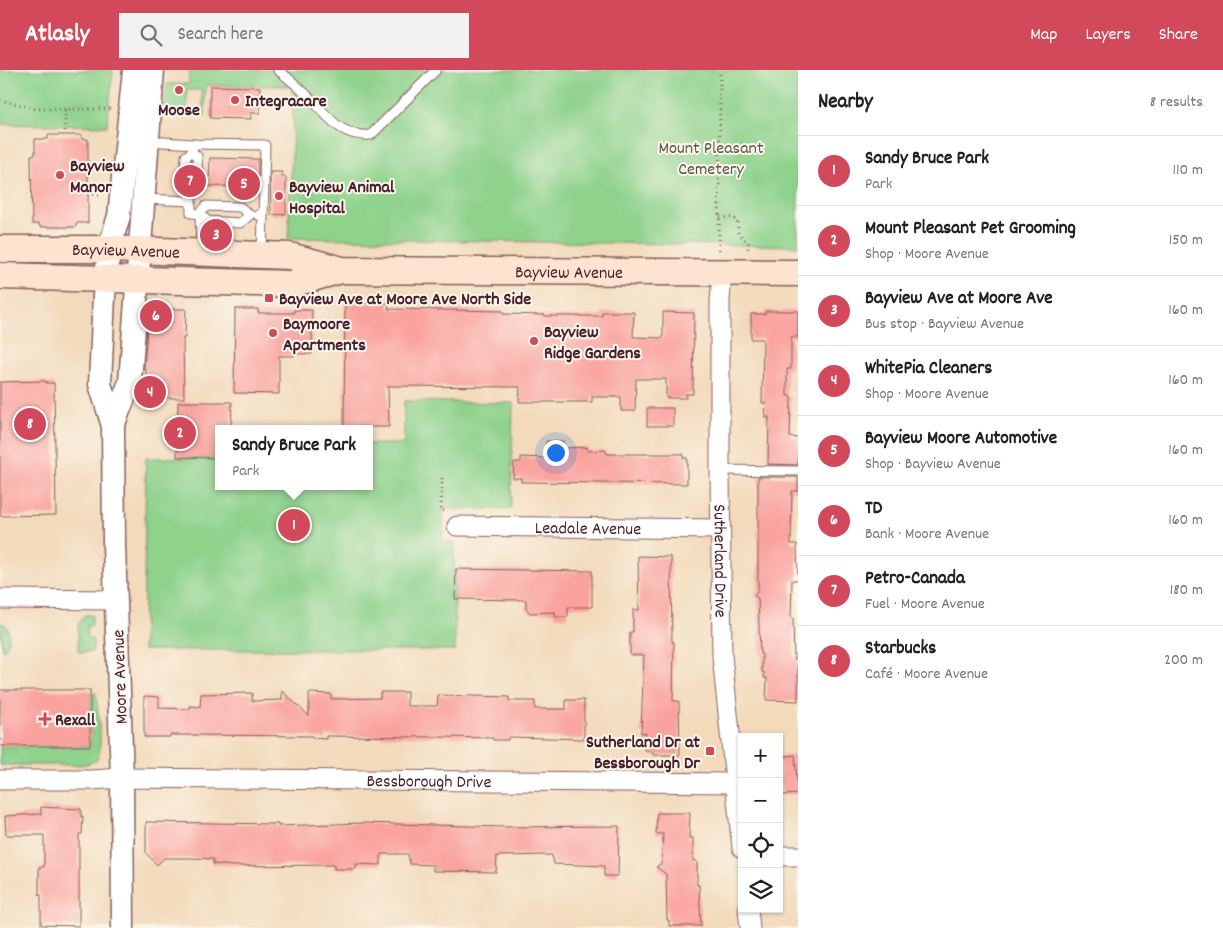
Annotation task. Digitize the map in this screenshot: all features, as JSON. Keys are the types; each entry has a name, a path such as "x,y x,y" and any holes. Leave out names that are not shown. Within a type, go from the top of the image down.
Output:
{"main road":[{"name":"Bayview Avenue","path":"0,249 109,249 290,256 342,270"},
{"name":"Bayview Avenue","path":"0,276 291,284 342,270 721,261 798,273"}],"street":[{"name":"Moore Avenue","path":"123,928 122,778 113,426 100,384 109,249 119,216 134,70"},
{"name":"Moore Avenue","path":"131,108 153,70"},
{"name":"Moore Avenue","path":"113,426 130,382 148,141 131,108"},
{"name":"Sutherland Drive","path":"721,261 720,529 722,656 739,823"},
{"name":"Leadale Avenue","path":"455,518 720,529"},
{"path":"0,599 116,600"},
{"name":"Bessborough Drive","path":"0,780 92,780 122,778 735,784"},
{"path":"783,856 798,856"},
{"path":"748,913 750,928"}],"lane":[{"path":"278,70 295,83 332,123 358,136 371,135 436,70"},
{"path":"148,141 193,148 265,145 262,255"},
{"path":"193,148 197,156 198,182 191,190 191,213 200,214 207,222 240,222 250,215"},
{"path":"143,199 191,201"},
{"path":"201,252 200,214 206,206 240,207 250,215 263,216"},
{"path":"720,470 798,471"}],"path":[{"path":"720,70 721,261"},
{"path":"0,100 36,109 131,108"},
{"path":"65,109 65,131"},
{"path":"88,194 98,194"},
{"path":"720,217 734,218 738,221 738,233 748,243 748,250"},
{"path":"368,293 368,303"},
{"path":"442,478 441,511 455,518"}],"green space":[{"path":"0,70 113,70 107,126 0,124"},
{"name":"Mount Pleasant Cemetery","path":"189,70 798,70 798,246 288,238 293,126 292,86 206,85 205,116 203,115 202,90 187,90 187,113 183,116 172,115 164,111 167,84 189,84"},
{"path":"404,401 513,403 511,509 443,509 443,542 454,542 455,650 143,650 146,458 215,458 215,490 373,490 373,444 404,444"},
{"path":"85,615 92,615 92,625 87,626 87,636 89,639 92,639 94,644 92,652 79,652 78,650 78,624"},
{"path":"0,623 5,624 9,633 9,640 5,649 2,649"},
{"path":"90,693 96,693 100,728 99,754 95,761 78,765 0,765 0,746 90,746"}],"building":[{"name":"Integracare","path":"210,86 260,87 260,113 251,113 251,119 210,118"},
{"name":"Bayview Manor","path":"48,135 82,135 82,139 88,139 88,223 76,223 76,227 40,227 39,224 32,224 31,155 35,155 35,139 48,139"},
{"path":"210,158 258,159 258,187 209,186"},
{"name":"Bayview Animal Hospital","path":"270,172 282,172 282,177 286,177 286,214 271,215"},
{"path":"345,303 389,303 388,309 503,311 503,314 545,316 602,316 602,312 634,312 633,337 663,338 663,312 694,313 693,394 686,394 686,398 666,398 666,379 636,379 635,411 621,411 621,397 592,397 592,402 519,402 520,387 388,386 389,427 344,425"},
{"path":"157,309 186,309 185,338 183,338 184,398 146,398 146,369 144,369 147,328 149,316"},
{"name":"Baymoore Apartments","path":"235,309 258,309 258,313 294,313 294,310 312,310 312,354 279,356 279,394 234,393"},
{"path":"766,311 798,311 798,337 791,337 791,369 787,369 787,396 791,396 790,437 798,438 798,465 768,464 769,417 765,417 766,403 762,403 763,339 751,339 751,314 765,314"},
{"path":"46,381 46,383 54,383 56,515 0,516 0,382"},
{"path":"178,402 232,402 231,425 215,425 215,458 177,457"},
{"path":"647,408 673,408 673,426 647,426"},
{"path":"546,441 563,441 563,448 587,447 587,451 605,450 607,454 683,454 683,458 687,458 687,484 521,482 521,478 513,478 514,462 521,462 521,457 546,458"},
{"path":"758,477 798,477 798,491 792,491 791,544 797,544 798,580 792,580 791,618 793,618 794,659 798,659 798,701 766,700 767,678 764,678 764,672 762,672 758,598 754,596 758,591"},
{"path":"638,556 671,557 672,642 674,642 673,701 679,701 680,755 653,755 653,752 645,751 646,733 641,733 644,655 630,655 630,632 633,632 633,610 639,610"},
{"path":"456,569 592,571 592,607 568,607 568,617 555,617 555,612 530,613 526,609 526,600 455,599"},
{"name":"Rexall","path":"0,690 90,690 90,746 0,746"},
{"path":"282,691 309,716 309,693 331,694 331,699 380,698 380,692 407,692 407,706 437,706 438,695 509,697 509,701 535,701 535,709 566,709 566,700 584,700 584,739 508,737 508,740 493,740 493,738 326,736 326,739 312,738 312,736 190,735 144,737 144,696 159,697 159,708 190,709 190,706 200,707 201,694 252,693 252,701 282,700"},
{"path":"795,755 798,794 783,795 783,756"},
{"path":"41,807 81,809 81,817 83,816 82,834 79,834 79,926 41,925 39,867 44,867 44,835 6,835 5,816 41,814"},
{"path":"657,813 690,813 689,838 693,838 693,861 697,861 701,926 669,926 669,920 667,920 666,874 656,867 662,863 663,834 656,834"},
{"path":"146,822 278,824 278,826 363,823 504,827 619,826 618,876 604,876 604,866 554,864 552,855 497,856 496,872 433,871 433,865 410,864 408,854 381,854 381,865 356,864 356,869 334,869 334,865 233,866 213,864 213,859 191,858 164,858 157,865 146,853"}],"place":[{"name":"Moose","path":"179,90"},
{"name":"Integracare","path":"235,100"},
{"name":"Bayview Manor","path":"60,175"},
{"name":"Petro-Canada","path":"190,181"},
{"name":"Bayview Moore Automotive","path":"244,184"},
{"name":"Bayview Animal Hospital","path":"279,196"},
{"name":"Bayview Ave at Moore Ave","path":"216,235"},
{"name":"Bayview Ave at Moore Ave North Side","path":"269,298"},
{"name":"TD","path":"156,316"},
{"name":"Baymoore Apartments","path":"273,333"},
{"name":"Bayview Ridge Gardens","path":"534,341"},
{"name":"WhitePia Cleaners","path":"150,392"},
{"name":"Starbucks","path":"30,424"},
{"name":"Mount Pleasant Pet Grooming","path":"180,433"},
{"name":"Sandy Bruce Park","path":"294,525"},
{"name":"Rexall","path":"45,719"},
{"name":"Sutherland Dr at Bessborough Dr","path":"710,751"}]}
